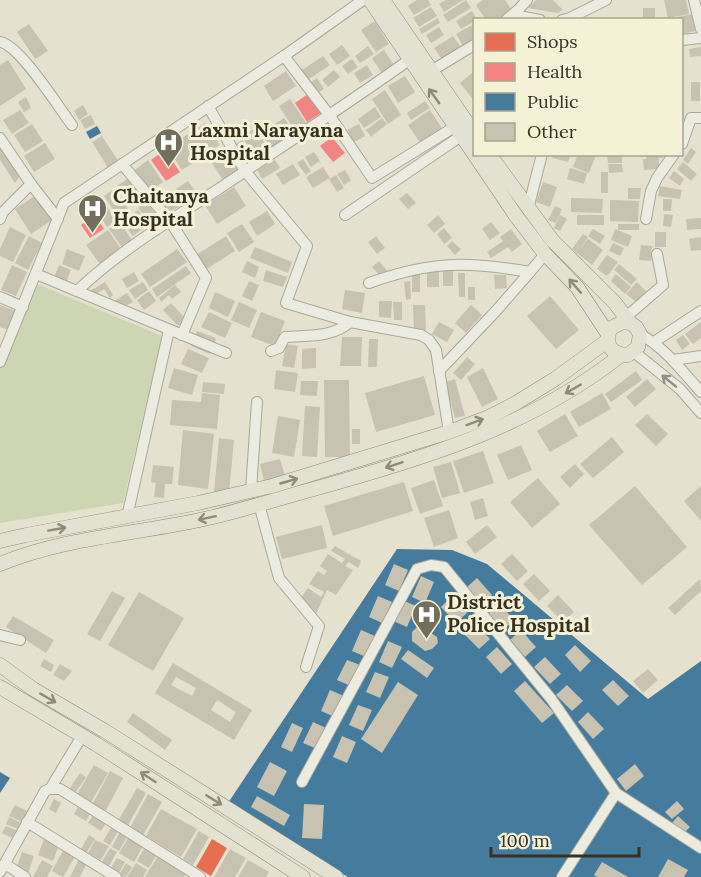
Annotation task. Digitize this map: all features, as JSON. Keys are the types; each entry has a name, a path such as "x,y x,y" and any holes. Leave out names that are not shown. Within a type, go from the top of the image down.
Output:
{"main road":[{"path":"370,0 410,60 464,132"},
{"path":"383,0 431,71 473,147"},
{"path":"479,156 516,216 544,254 577,287 607,337 609,347 627,353"},
{"path":"0,564 55,546 212,517 352,479 451,447 497,429 572,390 638,346 640,334 636,327 552,240 490,156"},
{"path":"0,541 251,490 448,432 516,404 555,379 607,337 611,328 616,324 628,320"},
{"path":"0,665 33,689 105,730 336,877"},
{"path":"1,691 82,736 303,877"}],"street":[{"path":"0,362 64,203 284,56 363,0"},
{"path":"513,11 527,0"},
{"path":"570,18 606,0"},
{"path":"694,0 701,29"},
{"path":"513,11 534,18"},
{"path":"683,40 701,38"},
{"path":"0,42 8,44 23,59 72,125"},
{"path":"431,71 473,46"},
{"path":"284,56 330,116 372,178 464,132"},
{"path":"77,291 96,273 170,221 330,116 410,60"},
{"path":"208,106 245,171 307,246 286,303 351,322 409,332 429,340 436,350 448,432"},
{"path":"683,139 691,117"},
{"path":"345,215 464,132"},
{"path":"0,138 58,219"},
{"path":"528,209 541,156"},
{"path":"646,219 651,191 657,178 674,156"},
{"path":"122,164 170,221 206,278 182,335"},
{"path":"1,214 31,184"},
{"path":"439,371 495,312 544,254"},
{"path":"628,320 663,285 657,254"},
{"path":"369,283 402,271 427,266 468,263 530,272"},
{"path":"36,274 226,353"},
{"path":"0,297 23,307"},
{"path":"654,342 701,311"},
{"path":"271,351 279,348 285,336 334,333 342,330 351,322"},
{"path":"127,517 169,330"},
{"path":"640,334 654,342 673,360 701,392"},
{"path":"627,353 680,389 701,414"},
{"path":"673,360 701,356"},
{"path":"251,490 257,402"},
{"path":"259,504 279,578 319,626 306,667"},
{"path":"302,782 417,569 431,565 444,567 552,700 616,793 701,848"},
{"path":"0,635 20,640"},
{"path":"50,789 82,736"},
{"path":"25,877 2,868 45,791 60,789 200,877"},
{"path":"562,877 616,793"},
{"path":"27,822 116,877"}],"green space":[{"path":"32,282 162,336 123,503 0,523 0,368"}],"building: Shops":[{"path":"212,839 227,848 211,876 196,867"}],"building: Health":[{"path":"308,94 321,113 307,122 295,103"},
{"path":"332,137 345,153 333,162 320,146"},
{"path":"165,150 180,172 166,181 151,160"},
{"path":"95,215 104,229 90,238 81,225"}],"building: Public":[{"path":"97,126 101,133 90,139 86,132"},
{"path":"397,549 452,550 487,564 648,699 701,661 701,877 348,877 226,806"},
{"path":"0,772 10,778 0,793"}],"building: Other":[{"path":"417,0 428,0 431,5 414,15 408,6"},
{"path":"446,0 463,0 444,12 439,4"},
{"path":"466,0 471,8 448,22 443,15"},
{"path":"483,0 505,0 513,12 504,18 485,18 476,5"},
{"path":"536,0 553,0 563,10 557,13 528,8"},
{"path":"664,0 686,0 689,14 668,18"},
{"path":"431,7 437,16 419,27 413,18"},
{"path":"643,8 655,8 655,18 643,18"},
{"path":"472,11 476,18 461,29 456,21"},
{"path":"693,14 695,31 683,34 683,18 672,18"},
{"path":"438,18 440,23 422,34 419,29"},
{"path":"375,21 389,44 376,52 361,30"},
{"path":"29,24 48,51 35,59 17,32"},
{"path":"473,25 473,40 463,46 456,34"},
{"path":"439,27 444,35 431,43 426,35"},
{"path":"453,36 462,49 444,62 434,48"},
{"path":"342,45 350,56 337,65 329,54"},
{"path":"368,46 374,54 360,63 355,56"},
{"path":"701,47 701,56 690,57 689,49"},
{"path":"384,50 395,67 383,75 372,58"},
{"path":"323,56 330,65 306,81 299,72"},
{"path":"352,59 358,67 348,74 342,66"},
{"path":"8,60 26,89 0,106 0,65"},
{"path":"367,65 373,75 360,83 354,73"},
{"path":"334,70 340,77 328,87 322,80"},
{"path":"286,71 296,86 273,101 264,86"},
{"path":"472,73 473,98 472,98 460,83"},
{"path":"405,76 415,92 398,103 388,86"},
{"path":"317,78 324,89 315,95 307,85"},
{"path":"691,82 700,82 700,101 691,101"},
{"path":"385,90 401,115 388,124 372,99"},
{"path":"26,97 31,108 24,112 18,102"},
{"path":"290,99 307,124 295,131 279,106"},
{"path":"425,101 430,108 411,120 407,113"},
{"path":"83,105 88,114 79,120 74,111"},
{"path":"375,107 381,117 364,128 358,119"},
{"path":"20,110 29,123 12,134 3,120"},
{"path":"430,110 443,130 421,144 408,125"},
{"path":"91,115 95,124 85,129 80,120"},
{"path":"284,118 294,132 271,148 261,133"},
{"path":"382,118 387,124 371,137 366,130"},
{"path":"205,123 220,145 182,170 167,148"},
{"path":"32,124 43,141 25,152 14,135"},
{"path":"359,124 365,136 354,142 347,130"},
{"path":"256,128 268,149 254,157 242,136"},
{"path":"102,136 120,164 110,171 92,142"},
{"path":"242,140 254,157 246,163 234,145"},
{"path":"45,143 55,159 34,172 24,156"},
{"path":"0,146 20,176 15,183 0,160"},
{"path":"691,148 696,152 688,164 683,160"},
{"path":"228,151 240,169 223,180 211,162"},
{"path":"314,152 320,161 311,167 305,157"},
{"path":"552,156 570,156 568,162 552,158"},
{"path":"577,156 596,156 589,173 573,167"},
{"path":"607,156 622,156 622,163 608,163"},
{"path":"646,156 655,156 655,158 656,156 663,156 659,158 659,169 644,170 643,159 646,159"},
{"path":"303,159 311,171 306,175 297,163"},
{"path":"148,160 163,182 147,193 132,172"},
{"path":"275,160 280,168 262,179 257,170"},
{"path":"683,162 697,174 691,181 677,169"},
{"path":"293,164 300,175 283,185 276,174"},
{"path":"608,164 622,164 623,172 609,173"},
{"path":"323,167 330,178 313,188 306,177"},
{"path":"570,168 587,173 584,184 567,179"},
{"path":"345,170 351,180 344,185 337,174"},
{"path":"674,171 684,179 680,186 669,178"},
{"path":"601,172 608,172 608,193 601,193"},
{"path":"336,175 344,188 337,192 329,179"},
{"path":"129,178 143,196 131,205 117,186"},
{"path":"188,181 196,192 183,200 176,189"},
{"path":"543,182 557,187 550,207 536,202"},
{"path":"660,186 682,190 680,199 658,196"},
{"path":"234,187 246,206 217,224 205,205"},
{"path":"628,188 641,188 640,199 628,199"},
{"path":"114,189 128,208 117,215 104,196"},
{"path":"171,190 181,205 167,214 157,198"},
{"path":"407,193 416,203 408,209 399,199"},
{"path":"36,195 52,220 31,234 15,209"},
{"path":"571,198 603,199 602,213 571,212"},
{"path":"102,199 116,221 107,227 93,205"},
{"path":"663,199 672,199 671,211 663,211"},
{"path":"610,200 639,201 638,222 610,221"},
{"path":"146,202 160,219 153,226 138,208"},
{"path":"85,203 90,210 82,216 77,209"},
{"path":"555,206 562,209 556,223 548,220"},
{"path":"138,210 150,225 143,230 131,215"},
{"path":"267,211 275,224 257,236 249,222"},
{"path":"664,214 673,215 671,227 663,226"},
{"path":"129,215 141,230 133,236 121,221"},
{"path":"438,215 445,224 434,233 427,225"},
{"path":"560,215 567,219 560,231 554,228"},
{"path":"577,215 604,215 604,225 577,225"},
{"path":"701,218 701,229 687,230 686,219"},
{"path":"120,222 133,242 123,249 109,229"},
{"path":"491,222 500,233 490,240 482,229"},
{"path":"242,224 254,242 239,252 227,233"},
{"path":"618,224 639,224 639,230 618,230"},
{"path":"10,227 26,235 13,262 0,256 0,249"},
{"path":"444,228 452,238 444,244 437,234"},
{"path":"511,229 522,244 512,252 508,247 491,258 487,252 503,241 500,237"},
{"path":"593,229 605,236 600,244 588,236"},
{"path":"615,229 632,236 628,247 611,240"},
{"path":"108,230 121,249 100,264 86,245"},
{"path":"655,232 666,232 666,247 655,247"},
{"path":"583,234 588,237 580,249 588,239 603,250 592,265 572,249"},
{"path":"29,236 42,243 28,270 15,263"},
{"path":"226,236 235,251 205,270 196,255"},
{"path":"376,236 385,248 377,254 368,242"},
{"path":"701,237 701,250 691,251 689,239"},
{"path":"452,241 461,249 455,255 447,246"},
{"path":"613,243 624,248 620,256 609,251"},
{"path":"641,245 652,246 651,261 639,260"},
{"path":"255,247 292,262 288,273 250,258"},
{"path":"67,249 85,256 79,271 62,264"},
{"path":"177,249 187,262 150,287 141,274"},
{"path":"607,255 618,262 607,276 597,269"},
{"path":"247,261 259,267 255,278 242,272"},
{"path":"379,261 388,272 381,277 372,267"},
{"path":"619,264 637,279 631,285 614,270"},
{"path":"12,265 27,272 16,296 1,290"},
{"path":"59,265 71,270 65,285 53,280"},
{"path":"186,266 191,273 157,297 152,289"},
{"path":"266,270 287,277 283,287 263,281"},
{"path":"453,270 453,286 443,286 443,271"},
{"path":"134,272 139,281 127,288 122,279"},
{"path":"427,272 439,272 439,287 427,287"},
{"path":"412,273 420,273 420,292 412,292"},
{"path":"458,273 465,273 465,297 459,297"},
{"path":"616,274 631,287 625,294 611,281"},
{"path":"494,275 506,275 507,288 495,289"},
{"path":"249,281 259,285 252,301 242,296"},
{"path":"410,281 411,299 406,300 404,282"},
{"path":"105,282 113,295 110,298 104,289 93,296 90,291"},
{"path":"143,282 148,290 135,299 129,290"},
{"path":"637,282 646,291 636,302 626,294"},
{"path":"175,285 181,292 172,299 169,295 161,302 159,298"},
{"path":"468,287 475,287 475,300 468,300"},
{"path":"345,290 365,293 362,313 342,309"},
{"path":"149,291 156,301 144,310 137,300"},
{"path":"215,292 235,301 228,317 209,308"},
{"path":"127,293 133,302 119,310 113,302"},
{"path":"550,296 579,330 556,349 527,316"},
{"path":"379,301 392,301 391,318 379,317"},
{"path":"239,302 257,310 249,328 231,320"},
{"path":"393,302 402,302 402,320 394,320"},
{"path":"171,303 186,319 178,326 163,310"},
{"path":"0,305 18,312 11,331 0,327"},
{"path":"413,305 425,305 426,331 414,331"},
{"path":"471,305 482,315 466,333 455,323"},
{"path":"209,312 232,323 225,338 201,327"},
{"path":"261,312 285,321 275,346 251,337"},
{"path":"439,322 454,330 447,342 432,334"},
{"path":"701,322 701,338 693,344 685,334"},
{"path":"197,331 216,338 210,354 191,346"},
{"path":"683,335 690,344 682,350 676,340"},
{"path":"342,337 362,337 361,366 340,366"},
{"path":"369,339 378,339 377,367 368,367"},
{"path":"286,344 298,346 294,368 282,366"},
{"path":"316,348 316,368 302,369 302,349"},
{"path":"188,349 209,358 202,373 181,364"},
{"path":"467,357 475,364 461,380 453,373"},
{"path":"174,368 198,375 192,395 168,388"},
{"path":"483,368 498,399 482,407 467,377"},
{"path":"276,370 298,373 295,392 274,389"},
{"path":"636,371 642,380 611,402 605,394"},
{"path":"424,376 435,415 376,432 365,393"},
{"path":"455,379 465,416 455,418 445,382"},
{"path":"647,379 656,389 635,407 626,397"},
{"path":"324,380 349,380 350,457 325,457"},
{"path":"301,381 318,381 317,396 300,395"},
{"path":"203,382 225,384 224,394 202,392"},
{"path":"202,393 220,395 217,429 170,425 172,400 201,402"},
{"path":"602,393 611,409 579,427 570,412"},
{"path":"305,406 320,407 317,457 302,456"},
{"path":"565,414 578,436 550,452 537,431"},
{"path":"647,414 668,434 656,446 635,425"},
{"path":"278,416 300,420 294,457 272,453"},
{"path":"352,429 360,429 360,444 352,444"},
{"path":"183,430 214,434 208,489 178,485"},
{"path":"612,437 624,452 593,478 580,464"},
{"path":"219,438 234,440 229,493 214,492"},
{"path":"521,445 532,470 508,480 497,455"},
{"path":"483,451 494,483 464,493 453,461"},
{"path":"280,459 286,479 265,485 260,464"},
{"path":"451,462 460,493 442,498 433,467"},
{"path":"575,464 584,474 570,488 560,477"},
{"path":"153,465 174,467 172,484 165,484 164,498 154,497 156,483 151,482"},
{"path":"538,478 560,504 532,528 510,502"},
{"path":"434,480 443,506 420,514 411,488"},
{"path":"404,482 413,511 333,536 324,506"},
{"path":"635,486 687,547 642,585 589,525"},
{"path":"701,486 701,521 684,501"},
{"path":"483,498 488,516 475,520 470,502"},
{"path":"449,510 458,538 434,547 424,518"},
{"path":"322,525 327,548 282,559 276,537"},
{"path":"487,525 497,537 475,554 466,542"},
{"path":"335,546 361,561 358,568 349,562 345,566 353,570 336,595 327,590 316,614 297,603 308,588 321,597 324,592 309,584 318,571 324,575 327,571 320,566 328,554 342,563 345,559 331,551"},
{"path":"512,554 528,571 517,581 501,564"},
{"path":"394,564 408,570 399,591 385,585"},
{"path":"534,574 550,591 539,601 523,584"},
{"path":"421,576 434,582 425,603 412,597"},
{"path":"477,578 492,595 481,605 466,588"},
{"path":"700,579 701,591 675,615 668,608"},
{"path":"112,591 125,598 100,641 87,634"},
{"path":"139,592 184,618 153,671 108,645"},
{"path":"558,595 574,612 563,622 547,606"},
{"path":"378,596 392,602 382,623 369,617"},
{"path":"452,596 467,613 456,623 441,607"},
{"path":"402,600 416,606 407,627 393,621"},
{"path":"499,603 514,620 503,630 488,614"},
{"path":"13,616 54,640 46,653 6,627"},
{"path":"474,622 490,639 479,649 463,633"},
{"path":"417,627 422,627 437,637 438,643 432,649 425,651 412,641 412,632"},
{"path":"361,630 375,636 366,657 352,651"},
{"path":"521,630 536,647 525,657 510,640"},
{"path":"388,641 402,647 392,668 379,662"},
{"path":"575,645 591,661 580,672 565,655"},
{"path":"497,647 512,664 501,674 486,657"},
{"path":"408,650 434,668 427,678 401,659"},
{"path":"545,657 561,674 550,684 534,667"},
{"path":"44,659 54,665 51,672 40,666"},
{"path":"347,660 360,665 351,686 337,680"},
{"path":"173,663 252,710 234,740 155,693","holes":["176,677 196,688 192,696 171,685","217,700 236,712 230,722 211,710"]},
{"path":"60,664 72,671 64,681 53,675"},
{"path":"648,669 658,680 643,693 633,681"},
{"path":"375,672 389,677 380,698 366,692"},
{"path":"613,680 629,696 618,706 602,690"},
{"path":"525,681 554,713 542,723 514,691"},
{"path":"398,682 418,695 382,753 361,739"},
{"path":"567,685 583,701 572,711 556,695"},
{"path":"330,690 344,696 335,717 321,711"},
{"path":"358,705 372,710 363,731 349,725"},
{"path":"588,712 604,729 593,739 578,722"},
{"path":"133,713 172,740 165,750 127,722"},
{"path":"313,722 326,728 317,749 303,743"},
{"path":"292,723 303,728 292,752 281,747"},
{"path":"342,736 356,742 347,763 333,757"},
{"path":"270,762 287,771 274,796 257,787"},
{"path":"635,764 644,776 626,791 617,779"},
{"path":"94,765 108,773 90,804 76,796"},
{"path":"110,771 123,778 105,812 92,805"},
{"path":"80,773 86,777 76,792 70,788"},
{"path":"137,788 146,793 127,827 118,821"},
{"path":"148,794 162,802 143,835 130,828"},
{"path":"257,796 290,815 284,826 251,807"},
{"path":"54,799 61,803 56,813 49,809"},
{"path":"677,801 684,809 672,819 665,812"},
{"path":"304,804 324,805 322,839 302,838"},
{"path":"15,805 27,811 22,822 9,816"},
{"path":"79,805 91,812 86,821 74,814"},
{"path":"161,809 197,829 181,857 146,836"},
{"path":"93,815 106,823 101,831 88,823"},
{"path":"678,816 690,827 683,834 671,824"},
{"path":"9,817 21,823 18,829 6,824"},
{"path":"6,826 18,831 14,839 2,833"},
{"path":"111,828 118,831 110,845 103,841"},
{"path":"199,831 209,837 193,865 183,859"},
{"path":"119,833 127,837 119,851 112,847"},
{"path":"89,835 95,839 86,853 81,849"},
{"path":"128,838 143,846 134,862 119,853"},
{"path":"44,839 59,845 53,861 38,855"},
{"path":"95,840 109,846 101,860 88,853"},
{"path":"145,847 157,854 149,868 137,861"},
{"path":"110,848 117,852 109,866 102,862"},
{"path":"64,849 76,855 63,877 52,871"},
{"path":"230,849 246,858 235,877 214,877"},
{"path":"22,852 34,856 28,874 16,870"},
{"path":"158,856 187,873 184,877 145,877"},
{"path":"117,858 125,862 119,873 111,868"},
{"path":"79,859 87,863 80,877 70,877"},
{"path":"668,859 688,870 684,877 658,877"},
{"path":"42,860 53,866 47,877 33,877"},
{"path":"248,860 269,872 266,877 238,877"},
{"path":"602,862 628,877 597,877 594,875"},
{"path":"126,863 132,867 126,877 123,877 119,875"},
{"path":"136,863 147,870 143,877 127,877"}],"place":[{"name":"Laxmi Narayana Hospital","path":"169,168"},
{"name":"Chaitanya Hospital","path":"92,234"},
{"name":"District Police Hospital","path":"426,640"}]}
